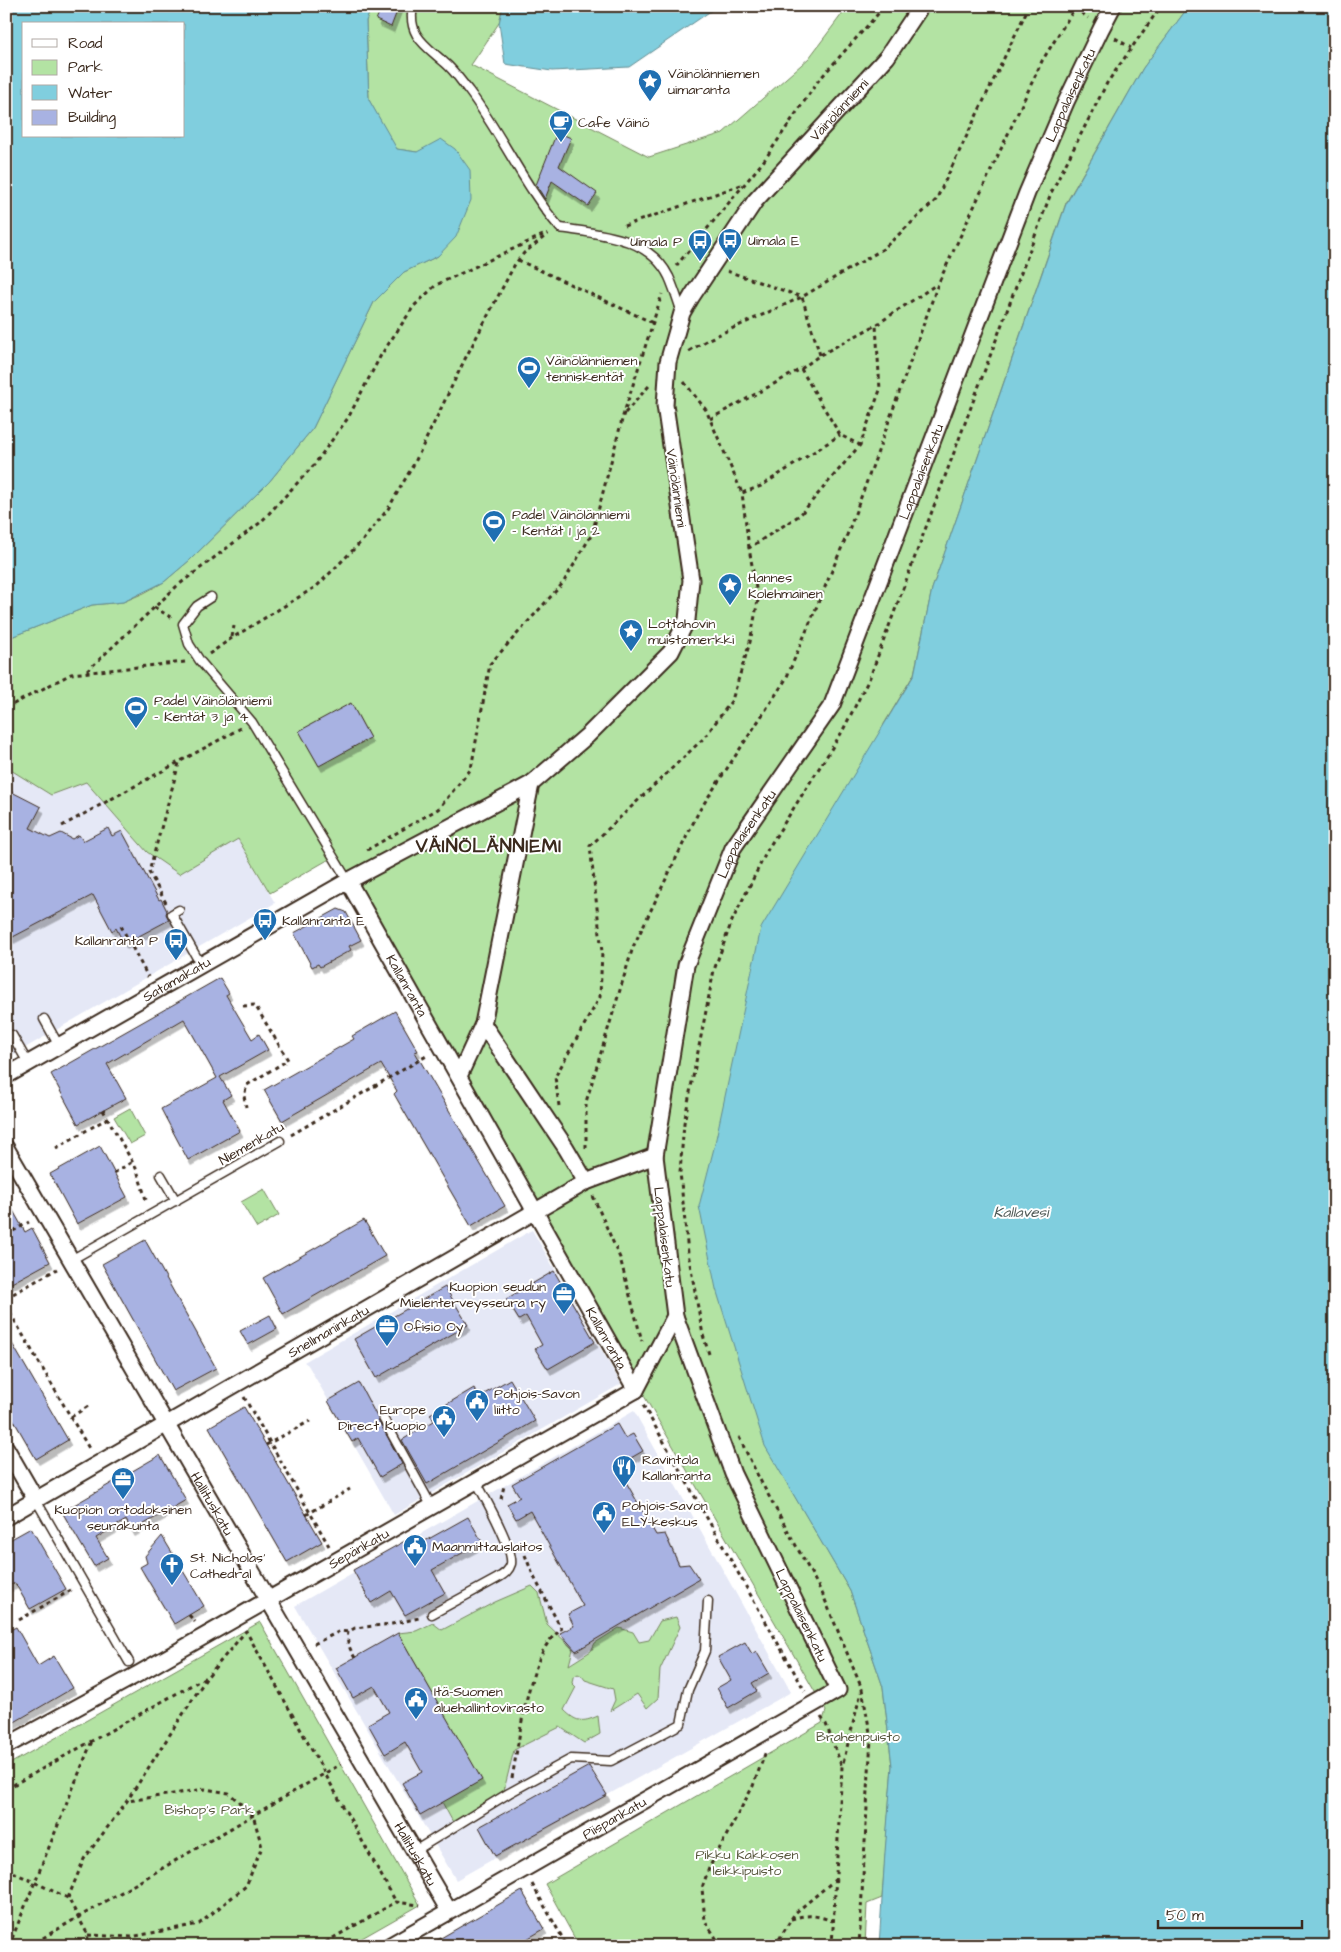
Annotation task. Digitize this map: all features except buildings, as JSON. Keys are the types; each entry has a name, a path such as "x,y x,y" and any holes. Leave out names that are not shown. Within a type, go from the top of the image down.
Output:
{"street":[{"name":"Väinölänniemi","path":"348,881 531,784 588,736 671,652 687,620 691,580 665,405 668,362 682,313 755,201 887,57 922,6"},
{"name":"Lappalaisenkatu","path":"838,1690 733,1474 675,1316 655,1156 686,965 733,848 832,705 1027,193 1066,102 1100,29 1113,6"},
{"path":"459,1076 482,1024 531,784"},
{"name":"Satamakatu","path":"6,1076 348,881"},
{"name":"Kallanranta","path":"348,881 638,1396"},
{"path":"482,1024 566,1148 586,1182"},
{"name":"Hallituskatu","path":"6,1148 66,1264 167,1425 413,1852 449,1911"},
{"name":"Snellmaninkatu","path":"6,1517 586,1182 655,1156"},
{"path":"638,1396 675,1316"},
{"name":"Sepänkatu","path":"6,1746 268,1600 476,1481 638,1396"},
{"path":"6,1448 36,1500"},
{"name":"Piispankatu","path":"389,1946 813,1706 838,1690"}],"lane":[{"path":"413,6 411,17 413,31 424,44 451,68 483,110 542,207 560,228 600,234 629,241 652,253 668,276 682,313"},
{"path":"183,624 197,606 211,597"},
{"name":"Kallanranta","path":"183,624 189,644 200,661 252,722 348,881"},
{"path":"176,912 201,965"},
{"path":"44,1019 59,1046"},
{"path":"12,1035 28,1063"},
{"name":"Niemenkatu","path":"66,1264 280,1141"},
{"path":"161,1175 176,1201"},
{"path":"383,1418 432,1507"},
{"path":"432,1614 498,1578 508,1571 511,1563 506,1542 476,1481"},
{"path":"36,1500 129,1662"},
{"path":"413,1852 509,1793 572,1759 611,1761 681,1724 688,1690 705,1651 708,1602"}],"path":[{"path":"363,852 438,809 471,769 490,664 563,583 592,534 623,416 668,276 763,162 818,81 885,6"},
{"path":"560,1112 555,1077 600,997 602,952 590,846 704,737 732,700 750,642 758,600 742,494 706,410 668,362 709,339 802,297 883,249 936,200 1029,6"},
{"path":"586,1152 586,1102 633,947 699,811 786,679 847,535 938,284 1042,60 1076,6"},
{"path":"712,1363 703,1335 688,1254 680,1172 684,1122 714,970 732,921 769,847 842,732 870,677 1051,193 1107,83 1161,6"},
{"path":"600,234 743,185"},
{"path":"6,708 71,674 200,661 232,638 317,586 363,540 388,509 416,462 465,359 518,260 543,237 560,228"},
{"path":"86,672 177,586 261,522 314,465 348,418 381,355 414,306 430,291 436,286 504,253 560,228"},
{"path":"518,260 653,323"},
{"path":"712,266 802,297"},
{"path":"710,419 876,325 938,284"},
{"path":"802,297 820,355"},
{"path":"749,548 800,516 860,445 880,390 876,325"},
{"path":"801,369 840,435 860,445"},
{"path":"623,416 649,385"},
{"path":"742,494 761,486 840,435"},
{"path":"154,607 183,624"},
{"path":"232,638 234,626"},
{"path":"62,826 252,722"},
{"path":"176,912 149,872 179,762"},
{"path":"121,926 155,991"},
{"path":"243,1006 254,1005 288,1060 247,1085 244,1096 246,1107"},
{"name":"Niemenkatu","path":"280,1141 442,1048"},
{"path":"103,1110 137,1170 150,1215"},
{"path":"56,1148 108,1118"},
{"path":"114,1172 132,1162"},
{"path":"586,1182 620,1258 642,1341 641,1351"},
{"path":"6,1235 32,1220"},
{"path":"6,1298 66,1264"},
{"path":"6,1306 91,1451"},
{"path":"244,1396 332,1551"},
{"path":"638,1396 813,1706 826,1724 842,1767"},
{"path":"71,1417 90,1405"},
{"path":"266,1445 310,1421"},
{"path":"739,1436 759,1478 823,1595 862,1689 872,1738 859,1946"},
{"path":"306,1515 350,1489"},
{"path":"509,1793 535,1668 550,1639 555,1633 562,1630 533,1575"},
{"path":"19,1620 76,1588"},
{"path":"189,1614 196,1624"},
{"path":"314,1644 340,1631 348,1632 355,1628 412,1620 432,1614"},
{"path":"68,1898 84,1859 127,1801 207,1677 246,1631 396,1902"},
{"path":"348,1632 349,1647 355,1658"},
{"path":"6,1789 207,1677"},
{"path":"832,1946 842,1767 862,1689"},
{"path":"9,1946 92,1741"},
{"path":"721,1946 705,1921 702,1888 709,1868 753,1786 768,1746"},
{"path":"29,1946 341,1764"},
{"path":"88,1935 131,1937 199,1924 246,1886 262,1847 253,1815 229,1793 205,1789 127,1801"},
{"path":"6,1869 68,1898 88,1935 87,1946"},
{"path":"775,1946 795,1913 837,1878"},
{"path":"532,1884 567,1946"},
{"path":"319,1946 396,1902 420,1905"},
{"path":"790,1920 805,1915 816,1915 833,1921"}],"shaded area":[{"path":"6,767 51,795 86,782 147,852 238,839 275,903 6,1059"},
{"path":"532,1230 621,1384 394,1515 308,1365 304,1362"},
{"path":"634,1411 791,1692 456,1880 295,1606"}],"green space":[{"path":"372,6 503,6 499,23 471,65 649,157 723,133 809,58 848,6 1189,6 1143,68 1066,203 932,589 914,674 884,724 794,1495 850,1591 883,1687 892,1766 882,1898 867,1904 865,1946 579,1946 545,1884 822,1723 826,1711 333,857 270,893 238,839 179,874 147,852 86,782 51,795 6,767 6,639 92,605 123,602 144,593 164,582 190,560 269,482 313,428 374,302 404,272 438,256 417,152 396,149 369,100 366,21"},
{"path":"130,1108 145,1136 130,1144 114,1117"},
{"path":"264,1189 279,1215 257,1228 241,1202"},
{"path":"532,1586 539,1593 547,1624 573,1649 569,1665 591,1651 595,1643 619,1628 633,1632 639,1642 649,1640 660,1621 676,1617 680,1627 660,1670 658,1698 647,1708 637,1694 610,1711 615,1700 613,1689 585,1680 578,1674 573,1677 572,1683 576,1687 564,1710 572,1717 580,1720 588,1720 598,1716 600,1734 584,1743 560,1727 514,1750 503,1794 454,1824 442,1802 481,1780 398,1633 416,1631 433,1623 442,1630 495,1602"},
{"name":"Bishop's Park","path":"260,1622 420,1905 348,1946 6,1946 6,1766"}],"water":[{"path":"6,6 372,6 366,21 369,100 397,149 417,152 441,139 455,149 470,170 471,200 456,237 438,256 404,272 374,302 313,428 269,482 190,560 164,582 123,602 92,605 6,639"},
{"path":"503,6 718,6 629,67 552,71 505,64 499,23"},
{"name":"Kallavesi","path":"1189,6 1335,6 1335,1946 879,1946 892,1766 883,1687 850,1591 765,1446 716,1289 699,1206 714,1148 761,928 914,675 932,589 1066,204 1143,68"}],"place":[{"name":"Väinölänniemen uimaranta","path":"650,102"},
{"name":"Cafe Väinö","path":"561,143"},
{"name":"Uimala E","path":"730,261"},
{"name":"Uimala P","path":"700,262"},
{"name":"Väinölänniemen tenniskentät","path":"529,389"},
{"name":"Padel Väinölänniemi - Kentät 1 ja 2","path":"494,543"},
{"name":"Hannes Kolehmainen","path":"730,606"},
{"name":"Lottahovin muistomerkki","path":"631,652"},
{"name":"Padel Väinölänniemi - Kentät 3 ja 4","path":"136,729"},
{"name":"Kallanranta E","path":"265,941"},
{"name":"Kallanranta P","path":"176,961"},
{"name":"Kuopion seudun Mielenterveysseura ry","path":"564,1315"},
{"name":"Ofisio Oy","path":"387,1347"},
{"name":"Pohjois-Savon liitto","path":"477,1422"},
{"name":"Europe Direct Kuopio","path":"444,1438"},
{"name":"Ravintola Kallanranta","path":"624,1488"},
{"name":"Kuopion ortodoksinen seurakunta","path":"123,1500"},
{"name":"Pohjois-Savon ELY-keskus","path":"604,1534"},
{"name":"Maanmittauslaitos","path":"415,1567"},
{"name":"St. Nicholas' Cathedral","path":"172,1586"},
{"name":"Itä-Suomen aluehallintovirasto","path":"416,1720"}],"district":[{"name":"VÄINÖLÄNNIEMI","path":"489,845"}],"park label":[{"name":"Brahenpuisto","path":"858,1736"},
{"name":"Pikku Kakkosen leikkipuisto","path":"747,1862"}]}
